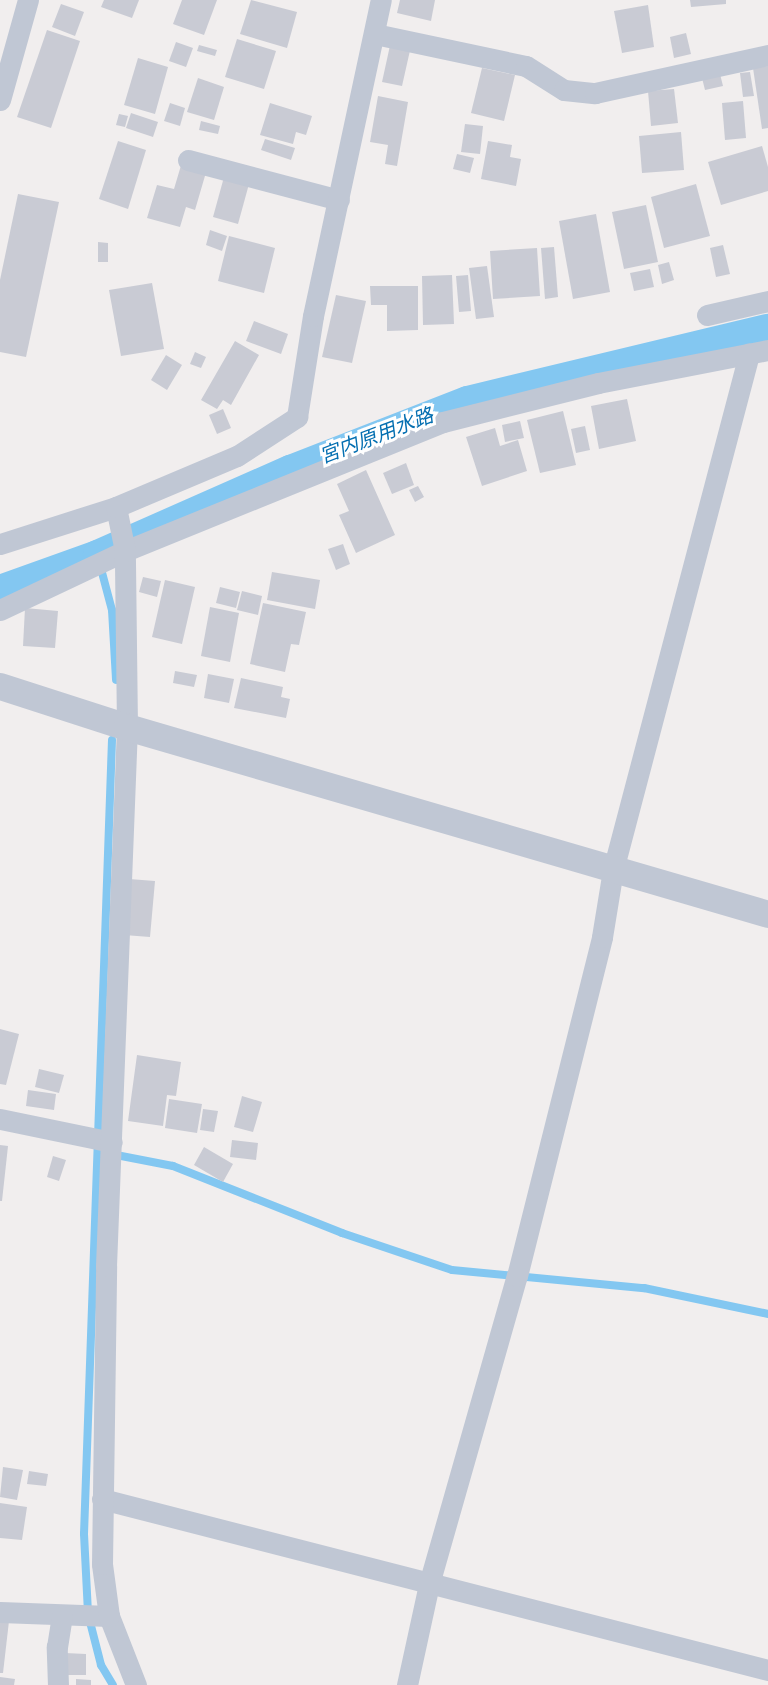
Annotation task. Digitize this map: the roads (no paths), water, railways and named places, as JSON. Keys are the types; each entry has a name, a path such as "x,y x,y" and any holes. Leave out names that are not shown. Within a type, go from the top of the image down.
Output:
{"street":[{"path":"0,100 28,0"},
{"path":"0,544 116,508 237,456 297,417 381,0"},
{"path":"375,34 526,66 564,90 595,93 725,68 768,55"},
{"path":"188,160 339,200"},
{"path":"707,315 768,301"},
{"path":"0,610 121,553 443,423 598,383 759,352 613,870 602,937 520,1266 429,1584 407,1685"},
{"path":"116,508 121,553 127,727 111,1143 102,1499 103,1589 109,1616 136,1685"},
{"path":"0,686 127,727 768,914"},
{"path":"0,1119 111,1143"},
{"path":"102,1499 768,1670"},
{"path":"0,1612 109,1616"},
{"path":"58,1685 57,1647 62,1616"}],"waterway":[{"name":"宮内原用水路","path":"0,589 97,554 290,469 467,400 768,328"},
{"path":"100,565 112,610 116,680"},
{"path":"112,740 84,1534 88,1614 101,1665 113,1685"},
{"path":"111,1154 173,1166 342,1233 452,1270 644,1288 768,1314"}]}
